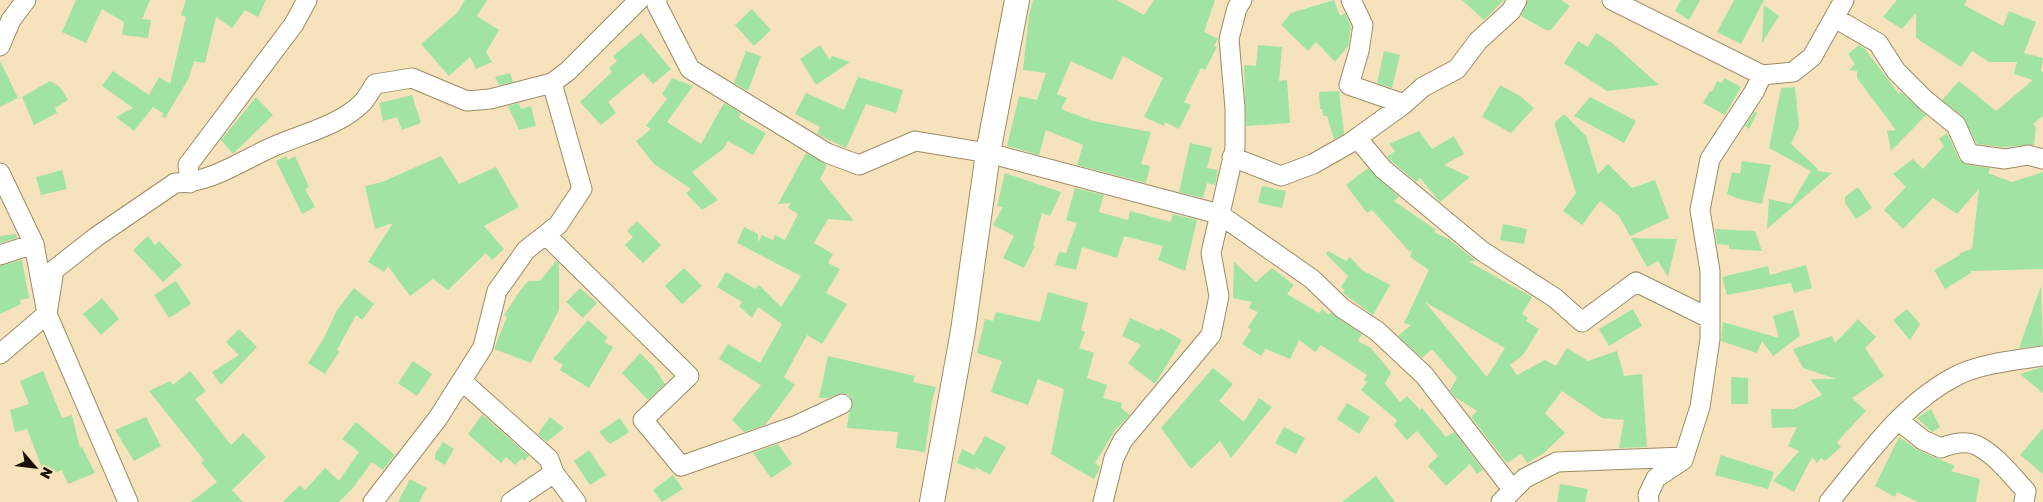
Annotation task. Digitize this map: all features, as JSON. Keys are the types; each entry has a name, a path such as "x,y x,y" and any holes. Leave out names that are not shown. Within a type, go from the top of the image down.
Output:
{"street":[{"path":"0,46 11,20 26,0"},
{"path":"190,183 188,165 294,24 307,0"},
{"path":"0,354 47,314 54,270 96,237 175,184 190,183 234,168 276,145 328,126 362,104 375,84 412,78 467,101 490,99 552,83 568,71 639,0"},
{"path":"657,0 657,5 690,69 827,153 859,165 915,141 988,154 1219,214 1312,279 1342,308 1384,337 1424,375 1506,496 1536,471 1557,462 1684,457"},
{"path":"932,502 963,331 988,154 1017,0"},
{"path":"1103,502 1114,458 1123,440 1211,334 1219,296 1211,253 1235,148 1229,39 1237,8 1242,0"},
{"path":"1351,0 1363,26 1359,51 1349,84 1404,104"},
{"path":"1232,158 1281,176 1313,164 1357,138 1404,104 1423,87 1457,69 1478,41 1511,11 1517,0"},
{"path":"1612,0 1762,75 1793,72 1812,57 1837,6 1878,43 1896,71 1925,100 1956,125 1969,154 2005,159 2028,155 2043,158"},
{"path":"1649,502 1648,495 1656,478 1683,460 1700,407 1710,339 1710,271 1700,210 1710,159 1754,92 1762,75"},
{"path":"373,502 438,418 483,347 498,291 526,250 558,225 582,189 552,83"},
{"path":"1357,138 1383,169 1482,251 1555,298 1582,322 1636,282 1710,318"},
{"path":"0,172 34,244 47,314 128,502"},
{"path":"546,234 689,376 643,420 681,466 795,426 842,404"},
{"path":"0,255 34,244"},
{"path":"1829,502 1898,420 1924,396 1961,374 2043,356"},
{"path":"462,381 549,460 554,473 576,502"},
{"path":"1898,420 1923,440 1941,448 1956,443 1975,445 2000,464 2026,491 2024,502"},
{"path":"512,502 554,473"}],"building":[{"path":"76,0 150,0 142,19 151,20 148,38 122,35 124,22 102,9 86,43 62,32"},
{"path":"186,0 266,0 258,17 245,10 232,28 216,17 205,63 194,61 189,78 165,118 162,117 163,113 153,107 134,131 116,117 133,108 102,86 113,71 149,95 159,77 170,84 186,17 181,15"},
{"path":"465,0 487,0 477,16 499,30 486,52 492,62 476,69 470,57 449,76 421,44 457,13"},
{"path":"1033,0 1117,0 1144,15 1154,0 1215,0 1204,32 1218,39 1214,46 1217,47 1205,70 1201,68 1184,102 1191,105 1179,129 1165,122 1164,126 1144,117 1163,78 1123,56 1112,80 1071,61 1057,94 1067,98 1061,109 1093,121 1151,132 1141,164 1150,166 1146,183 1077,165 1083,145 1046,130 1039,155 1007,146 1019,96 1037,100 1046,73 1023,70 1029,15"},
{"path":"1334,0 1340,16 1345,13 1351,27 1348,46 1335,62 1316,42 1308,51 1281,25 1291,13"},
{"path":"1462,0 1504,0 1484,20"},
{"path":"1528,0 1561,0 1570,6 1551,30 1546,30 1521,16"},
{"path":"1681,0 1700,0 1689,20 1675,11"},
{"path":"1734,0 1764,0 1741,44 1717,32"},
{"path":"1897,0 1967,0 1964,5 2003,26 2009,11 2036,22 2024,53 2043,58 2041,73 2043,71 2043,116 2033,124 2036,127 2034,145 2002,147 1977,144 1963,117 1942,100 1959,81 1996,111 2033,80 2014,74 2017,62 1989,62 1972,51 1961,67 1916,38 1916,13 1902,29 1883,17"},
{"path":"1764,5 1779,16 1762,43"},
{"path":"752,9 771,30 754,46 735,25"},
{"path":"641,33 671,69 653,84 643,73 608,102 616,113 601,125 580,102 612,72 609,68 617,61 613,56"},
{"path":"1596,33 1612,43 1659,85 1607,91 1564,63 1578,41 1588,47"},
{"path":"820,45 830,60 832,56 850,62 816,85 800,59"},
{"path":"1258,45 1282,47 1279,81 1287,80 1290,123 1246,126 1244,65 1256,66"},
{"path":"1859,45 1865,49 1899,94 1901,92 1926,115 1891,151 1887,131 1896,130 1857,78 1857,71 1849,70 1855,64 1848,54"},
{"path":"746,51 761,56 748,91 734,83"},
{"path":"1384,51 1400,55 1392,88 1377,83"},
{"path":"0,61 18,98 0,107"},
{"path":"510,73 513,82 499,85 495,77"},
{"path":"858,77 903,90 896,113 866,104 846,148 817,134 820,127 795,114 806,93 844,110"},
{"path":"672,78 693,86 667,122 701,144 724,103 741,113 739,118 766,133 753,155 728,141 723,149 692,172 718,200 702,210 686,193 691,189 654,164 636,141 651,129 646,126 667,99 662,94"},
{"path":"1724,78 1741,87 1725,115 1703,103 1710,91 1712,92 1717,81 1722,83"},
{"path":"50,81 60,87 68,100 55,108 57,113 34,125 22,97"},
{"path":"1500,85 1520,96 1534,108 1511,133 1482,117"},
{"path":"1795,87 1799,126 1791,144 1818,169 1817,171 1832,173 1767,229 1769,199 1791,204 1811,171 1769,148 1781,88"},
{"path":"1339,91 1344,134 1334,139 1327,116 1323,116 1322,109 1320,109 1319,92"},
{"path":"412,95 421,123 402,130 397,117 383,121 379,103"},
{"path":"256,97 273,115 233,154 221,140"},
{"path":"1590,97 1636,121 1624,143 1574,116"},
{"path":"519,103 521,109 531,106 536,126 519,130 508,106"},
{"path":"1755,111 1757,113 1749,129 1745,126"},
{"path":"1564,114 1586,136 1598,174 1608,164 1632,188 1655,180 1669,218 1630,236 1619,216 1600,201 1582,225 1563,211 1576,193 1555,126 1555,122"},
{"path":"1419,131 1432,149 1454,136 1464,154 1444,165 1470,177 1440,202 1420,178 1416,182 1387,157 1395,151 1389,144"},
{"path":"1947,133 1959,159 1967,165 1990,168 1988,173 2012,182 2043,172 2043,269 1970,271 1971,273 1945,289 1934,270 1960,255 1960,253 1972,249 1979,189 1957,214 1933,198 1903,229 1884,210 1906,187 1893,174 1913,159 1923,169 1944,146 1939,139"},
{"path":"1190,143 1212,148 1207,168 1218,170 1215,185 1207,183 1203,198 1179,192"},
{"path":"806,153 827,165 820,179 854,221 828,219 814,243 833,254 828,263 840,269 826,293 847,304 822,344 807,335 784,377 795,385 765,425 744,432 732,420 761,385 719,359 728,344 760,363 782,324 758,307 752,318 739,306 742,302 717,287 726,272 755,289 759,285 781,307 801,276 737,243 744,227 758,234 758,242 762,235 773,240 775,235 785,240 798,214 788,208 791,203 778,204"},
{"path":"286,156 288,160 295,156 309,187 305,189 315,207 302,214 276,161"},
{"path":"441,156 459,184 496,167 519,207 484,226 504,249 492,260 486,253 448,290 433,279 410,296 388,266 384,272 368,262 393,223 375,229 365,186 382,182"},
{"path":"1742,161 1771,165 1762,204 1739,199 1727,194 1732,172 1740,174"},
{"path":"1368,168 1399,197 1394,201 1436,230 1434,232 1450,240 1476,261 1468,261 1532,297 1522,314 1528,318 1526,321 1539,329 1523,355 1510,365 1517,375 1545,360 1556,366 1567,348 1588,361 1617,351 1624,376 1642,374 1647,447 1619,448 1624,420 1602,418 1562,391 1545,413 1565,433 1544,453 1527,463 1521,454 1507,463 1471,417 1477,411 1455,397 1450,390 1457,378 1432,349 1422,358 1398,336 1411,325 1404,323 1429,270 1410,257 1413,248 1410,252 1372,210 1367,213 1346,185","holes":["1425,302 1505,348 1487,377"]},
{"path":"62,170 67,189 41,195 36,177"},
{"path":"1005,173 1061,192 1050,216 1042,213 1033,246 1035,246 1024,268 1003,258 1014,236 993,225 1003,207 997,206"},
{"path":"1262,186 1286,191 1282,208 1258,203"},
{"path":"1858,187 1872,208 1856,219 1845,203 1845,197"},
{"path":"1075,188 1104,195 1099,212 1128,220 1130,211 1171,222 1173,214 1197,220 1185,271 1158,260 1163,246 1124,236 1117,258 1082,247 1076,270 1055,265 1059,252 1066,253 1077,223 1066,220"},
{"path":"637,221 661,245 643,263 625,245 633,237 627,231"},
{"path":"1503,224 1527,229 1524,244 1500,240"},
{"path":"1715,229 1755,231 1762,251 1729,249 1729,245 1717,244"},
{"path":"16,234 17,238 0,243 0,236"},
{"path":"148,236 155,245 159,241 182,265 163,282 133,250"},
{"path":"1631,238 1677,239 1668,277 1658,261 1647,267"},
{"path":"1328,251 1346,261 1350,257 1362,270 1390,285 1373,315 1343,293 1345,290 1341,287 1348,276 1326,254"},
{"path":"22,260 29,298 20,300 21,304 0,314 0,266"},
{"path":"556,261 559,263 559,310 531,363 494,349 507,317 504,315 519,292 528,281 540,281"},
{"path":"1234,262 1256,282 1272,268 1294,285 1287,294 1319,313 1322,309 1329,315 1330,312 1362,334 1358,341 1371,348 1391,372 1385,384 1400,402 1407,396 1420,410 1422,408 1446,437 1454,432 1483,470 1477,474 1470,464 1446,486 1428,466 1438,456 1417,431 1407,440 1394,425 1397,420 1361,390 1367,382 1364,380 1367,375 1321,345 1315,352 1299,340 1290,359 1266,349 1261,356 1242,344 1251,330 1248,327 1258,312 1249,308 1252,302 1233,298"},
{"path":"1806,265 1812,288 1794,293 1791,283 1727,295 1722,277 1768,266 1770,275"},
{"path":"684,268 702,286 682,304 665,286"},
{"path":"176,281 191,304 169,318 154,295"},
{"path":"2041,286 2043,345 2019,348"},
{"path":"354,288 374,304 362,320 356,315 337,350 339,352 325,374 308,363 324,338 337,310"},
{"path":"580,288 597,303 583,318 566,302"},
{"path":"1048,292 1088,303 1081,330 1085,332 1079,348 1094,353 1087,378 1107,385 1103,398 1122,403 1121,408 1130,415 1115,430 1095,463 1100,467 1094,479 1051,454 1064,389 1038,379 1028,405 991,392 1002,361 977,353 985,319 993,321 996,312 1040,322"},
{"path":"102,298 119,319 101,335 83,314"},
{"path":"1633,309 1642,326 1609,346 1599,329"},
{"path":"1907,309 1920,324 1910,340 1893,320"},
{"path":"1793,310 1800,336 1773,356 1762,341 1757,353 1721,341 1723,322 1779,338 1773,316"},
{"path":"1130,318 1159,331 1160,328 1182,340 1155,384 1128,363 1141,345 1122,336"},
{"path":"1858,319 1876,337 1865,348 1884,376 1852,398 1866,411 1837,442 1841,447 1825,461 1821,458 1817,463 1812,457 1794,492 1773,481 1799,451 1788,446 1797,427 1772,428 1771,409 1794,409 1822,395 1810,379 1836,379 1803,368 1793,349 1832,336 1835,343"},
{"path":"588,320 608,338 604,342 613,347 589,388 560,370 563,365 553,359"},
{"path":"239,329 257,347 221,385 212,372 239,355 226,342"},
{"path":"640,353 654,367 665,384 648,400 622,373"},
{"path":"828,356 915,376 913,382 936,387 932,401 925,452 896,448 898,432 847,428 849,413 853,404 849,395 842,393 828,398 819,398"},
{"path":"413,361 432,374 417,396 398,383"},
{"path":"2043,367 2043,393 2020,374"},
{"path":"1213,368 1233,384 1219,401 1244,422 1259,398 1272,407 1231,458 1220,441 1191,469 1161,428"},
{"path":"43,371 62,418 72,415 80,448 82,447 95,473 68,484 62,470 45,476 27,429 15,432 10,410 29,404 20,381"},
{"path":"190,371 206,391 195,399 231,445 243,433 266,457 232,490 243,502 191,502 217,482 201,463 204,460 149,391 170,381 173,385"},
{"path":"1731,377 1748,378 1748,404 1731,404"},
{"path":"1347,403 1370,417 1359,434 1337,419"},
{"path":"1931,409 1940,427 1932,432 1917,418"},
{"path":"482,415 529,456 524,461 522,458 515,465 506,457 501,463 468,434"},
{"path":"146,417 161,446 134,461 115,430"},
{"path":"550,417 564,428 547,442 538,434"},
{"path":"620,418 629,432 610,444 599,432"},
{"path":"356,422 395,455 383,470 372,462 352,489 339,502 283,502 300,485 305,490 325,468 339,481 359,452 342,439"},
{"path":"1284,427 1305,438 1296,454 1275,443"},
{"path":"2043,428 2043,474 2020,455"},
{"path":"985,436 1006,447 990,475 976,467 975,470 957,463 962,449 974,455"},
{"path":"1899,437 1918,450 1955,466 1951,471 1980,479 1976,502 1918,502 1897,492 1895,497 1875,486"},
{"path":"443,442 454,449 445,465 435,459 435,454"},
{"path":"778,444 792,464 771,478 753,453"},
{"path":"589,450 606,475 590,485 574,461"},
{"path":"1721,455 1774,472 1768,489 1715,475"},
{"path":"673,475 683,489 662,502 653,490"},
{"path":"1376,476 1395,502 1342,502 1368,482"},
{"path":"410,479 427,488 419,502 398,502"},
{"path":"1560,484 1588,489 1585,502 1557,502"}]}
